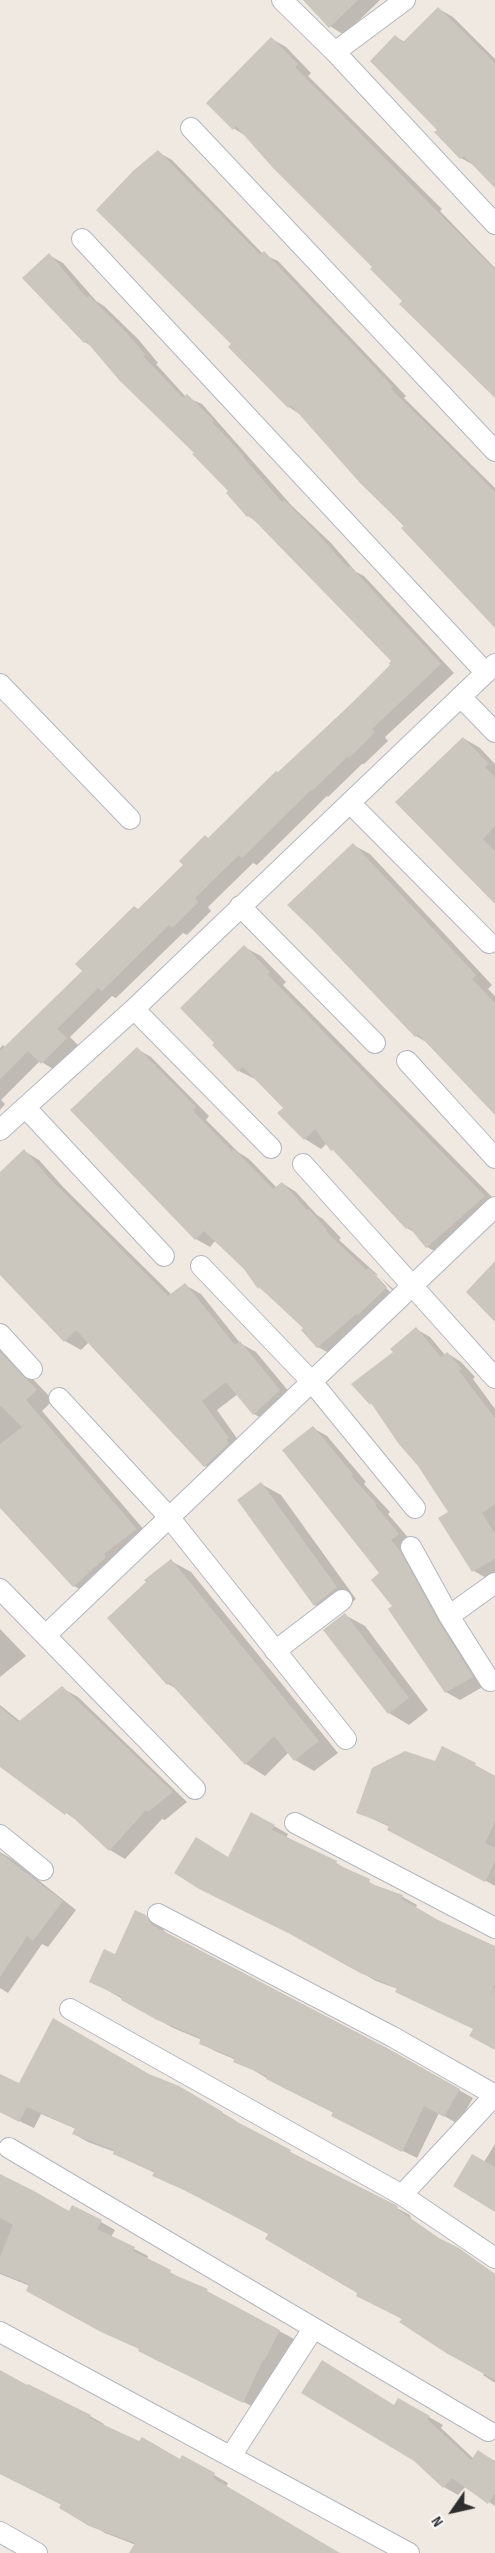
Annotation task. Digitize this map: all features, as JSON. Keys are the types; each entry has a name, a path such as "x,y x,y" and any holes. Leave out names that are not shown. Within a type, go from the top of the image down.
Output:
{"street":[{"path":"282,0 335,52 495,224"},
{"path":"335,52 405,0"},
{"path":"191,128 495,451"},
{"path":"0,1130 134,1009 490,668 82,239"},
{"path":"0,684 130,819"},
{"path":"461,697 495,732"},
{"path":"350,803 489,943"},
{"path":"240,906 375,1043"},
{"path":"134,1009 271,1148"},
{"path":"407,1061 495,1158"},
{"path":"25,1107 164,1256"},
{"path":"303,1164 495,1378"},
{"path":"46,1634 495,1207"},
{"path":"201,1266 312,1382 415,1508"},
{"path":"0,1334 32,1369"},
{"path":"59,1398 169,1517 346,1739"},
{"path":"411,1547 449,1616 490,1681"},
{"path":"449,1616 495,1583"},
{"path":"0,1589 195,1789"},
{"path":"275,1651 342,1600"},
{"path":"295,1823 495,1928"},
{"path":"0,1835 43,1870"},
{"path":"158,1914 393,2037 495,2095 402,2194"},
{"path":"70,2009 402,2194 495,2258"},
{"path":"9,2148 488,2431"},
{"path":"231,2456 313,2329"},
{"path":"0,2332 409,2553"},
{"path":"0,2532 37,2553"}],"building":[{"path":"303,0 358,0 329,28"},
{"path":"438,7 495,63 495,188 464,156 460,159 434,132 437,130 370,61 395,35 403,42"},
{"path":"271,37 298,64 295,67 495,270 495,398 399,304 402,301 370,269 372,267 273,168 236,126 233,130 206,103"},
{"path":"158,150 260,255 264,251 393,387 391,389 495,492 495,628 401,528 404,526 360,483 291,405 288,408 228,347 231,344 96,210 133,171"},
{"path":"49,253 87,298 89,296 124,330 145,354 143,356 183,398 187,394 214,421 212,422 282,502 284,500 317,533 348,568 350,566 441,664 372,729 375,732 349,758 348,756 242,858 239,855 195,898 198,902 172,928 169,925 102,991 98,988 57,1029 67,1038 41,1064 28,1051 0,1079 0,1051 82,971 75,964 134,906 138,909 183,865 179,861 205,835 208,838 276,771 278,772 350,705 390,665 391,661 249,515 247,517 226,493 228,491 192,454 194,453 119,380 86,341 84,343 22,278"},
{"path":"463,737 489,764 485,767 495,777 495,826 483,839 495,851 495,904 395,802"},
{"path":"353,843 476,975 472,979 495,1003 495,1115 418,1034 415,1037 287,905"},
{"path":"244,945 270,972 267,974 485,1196 426,1248 409,1227 406,1229 333,1150 331,1151 315,1129 304,1140 277,1113 283,1108 243,1067 238,1072 180,1008"},
{"path":"137,1047 196,1107 193,1111 232,1151 234,1149 273,1189 282,1182 307,1210 309,1209 326,1231 366,1270 369,1268 387,1287 357,1316 356,1314 317,1348 301,1330 303,1328 259,1287 258,1289 244,1269 204,1231 195,1240 70,1110"},
{"path":"24,1149 49,1178 168,1296 185,1283 235,1345 240,1341 280,1390 253,1415 226,1382 202,1401 229,1438 226,1440 229,1443 204,1467 76,1330 64,1342 0,1275 0,1172"},
{"path":"495,1261 495,1322 466,1292"},
{"path":"416,1327 441,1357 447,1352 462,1369 459,1371 495,1418 495,1504 482,1513 495,1534 495,1559 472,1572 438,1518 448,1512 418,1466 398,1443 371,1403 370,1405 351,1384 393,1352 390,1349"},
{"path":"0,1352 37,1390 26,1400 137,1529 104,1554 106,1557 73,1587 0,1508 0,1444 22,1427 0,1405"},
{"path":"313,1426 399,1534 391,1540 400,1551 439,1622 473,1677 445,1693 388,1609 392,1606 371,1580 379,1573 282,1450"},
{"path":"261,1482 337,1587 314,1606 237,1500"},
{"path":"171,1559 319,1741 294,1761 274,1736 245,1765 170,1683 167,1685 107,1618 146,1582 144,1580"},
{"path":"345,1613 409,1698 388,1714 323,1630"},
{"path":"62,1686 173,1792 148,1812 146,1810 109,1851 67,1812 65,1815 0,1767 0,1707 18,1722"},
{"path":"442,1746 476,1763 475,1765 495,1776 495,1822 485,1843 495,1848 495,1861 485,1882 387,1830 389,1825 356,1813 372,1768 405,1751 435,1761"},
{"path":"251,1812 275,1825 272,1830 370,1879 369,1883 403,1895 402,1899 438,1920 495,1946 495,1984 489,1999 495,1988 495,2050 469,2036 473,2029 395,1992 397,1988 360,1973 290,1934 199,1889 174,1873 196,1837 228,1857"},
{"path":"0,1853 63,1901 33,1941 27,1936 0,1977"},
{"path":"135,1910 146,1915 152,1925 387,2048 460,2089 444,2117 424,2106 402,2152 331,2116 333,2112 266,2079 267,2076 233,2062 235,2058 199,2044 201,2038 157,2020 121,2000 122,1997 89,1982 104,1949 115,1954"},
{"path":"53,2018 149,2074 179,2086 223,2112 222,2114 291,2150 290,2152 396,2205 397,2209 495,2274 495,2380 446,2353 399,2322 402,2319 356,2296 357,2293 265,2239 268,2234 152,2176 154,2172 113,2154 114,2150 72,2134 75,2128 27,2107 19,2122 0,2112 0,2074 19,2083"},
{"path":"472,2154 495,2167 495,2212 453,2186"},
{"path":"0,2174 69,2211 72,2205 102,2220 97,2229 135,2247 133,2251 171,2270 170,2273 208,2289 207,2291 280,2330 243,2403 101,2332 26,2291 29,2284 0,2273 0,2257 13,2225 0,2218"},
{"path":"322,2360 394,2405 398,2398 430,2416 427,2419 471,2460 478,2450 495,2462 495,2493 488,2504 452,2478 443,2488 414,2461 301,2393"},
{"path":"0,2370 91,2415 89,2418 139,2441 142,2437 180,2459 182,2455 215,2473 213,2478 340,2553 129,2553 135,2543 89,2526 59,2508 61,2504 0,2474"}]}
